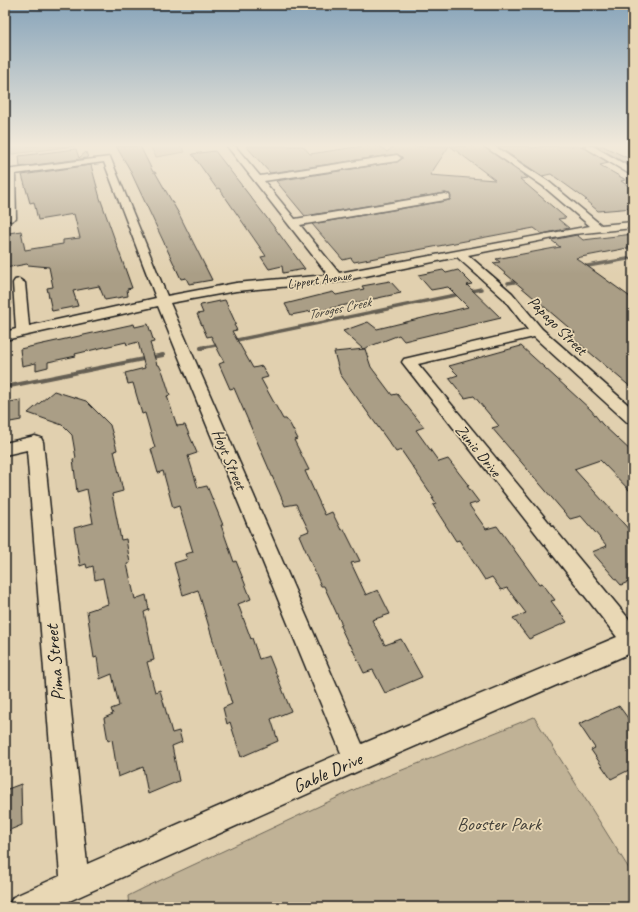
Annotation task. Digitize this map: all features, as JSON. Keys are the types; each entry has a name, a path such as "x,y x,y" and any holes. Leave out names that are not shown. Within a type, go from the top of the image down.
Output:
{"street":[{"path":"9,189 11,218"},
{"name":"Hoyt Street","path":"119,189 163,301 356,758"},
{"path":"265,189 337,278"},
{"path":"551,189 597,227"},
{"path":"292,223 445,197"},
{"name":"Lippert Avenue","path":"5,336 163,301 236,287 315,282 597,227 633,225"},
{"name":"Papago Street","path":"460,254 508,296 537,332 633,418"},
{"path":"19,283 23,332"},
{"name":"Zunic Drive","path":"537,332 409,362 633,641"},
{"name":"Pima Street","path":"5,449 34,442 76,884"},
{"name":"Gable Drive","path":"23,907 356,758 633,641"}],"green space":[{"name":"Booster Park","path":"534,717 633,875 633,907 129,907 128,896 146,887 360,787"}],"building":[{"path":"26,189 97,189 132,288 127,289 128,296 105,300 99,286 73,291 78,306 52,311 47,288 53,287 49,267 27,264 5,268 5,238 9,236 9,233 21,231 25,250 63,244 63,240 80,238 74,214 38,220 34,202 30,203"},
{"path":"139,189 164,189 212,280 189,284 186,278 181,279"},
{"path":"219,189 244,189 305,269 283,273 282,266 269,269 261,257 266,256"},
{"path":"282,189 531,189 566,218 558,219 569,228 542,234 534,228 354,262 351,258 343,260 312,224 450,200 450,194 445,193 305,216"},
{"path":"571,189 633,189 633,208 598,211 585,200 587,200"},
{"path":"633,234 633,247 576,258 633,299 633,389 569,335 575,333 493,263 500,262 496,259 560,247 551,240 577,235 583,240"},
{"path":"443,270 446,273 458,270 472,284 467,285 501,318 404,341 399,335 363,349 343,331 368,322 377,329 468,307 448,287 431,290 418,275"},
{"path":"390,281 401,293 318,311 291,315 285,304 333,292 336,295 364,289 362,286"},
{"path":"225,300 236,324 234,325 237,330 232,331 253,368 262,366 268,377 261,379 283,419 286,419 290,424 298,439 294,440 309,470 305,471 325,515 332,512 341,530 344,529 360,561 351,563 366,595 378,590 390,614 372,620 385,645 401,639 422,677 385,693 373,670 364,673 350,644 349,645 340,626 342,625 324,586 321,586 299,535 309,531 296,504 285,506 234,388 230,389 219,364 224,362 211,336 207,337 197,314 203,313 200,306 201,305"},
{"path":"134,324 135,327 148,324 154,342 150,343 157,365 159,365 163,373 170,395 167,396 177,426 185,425 197,453 188,456 198,488 207,486 223,525 221,525 234,562 236,561 251,599 238,604 259,659 269,656 291,711 271,719 278,741 241,757 230,722 227,724 223,708 232,704 198,590 183,595 174,563 187,559 185,554 193,552 179,506 173,508 163,471 158,473 151,449 155,448 145,413 142,414 133,383 128,384 125,373 145,368 138,342 127,345 126,342 75,354 76,356 48,362 48,367 36,370 36,363 22,366 20,349"},
{"path":"521,346 591,410 602,424 633,453 633,494 600,460 574,469 633,534 633,580 621,585 592,552 607,546 581,516 570,519 492,428 499,426 474,396 465,398 449,378 458,375 449,366"},
{"path":"365,349 371,367 392,395 397,394 424,427 416,430 439,462 448,459 469,486 467,486 479,502 469,505 486,529 497,526 539,584 542,583 555,600 551,601 567,622 529,639 513,618 526,613 507,588 501,590 492,577 485,580 459,540 456,541 433,505 436,504 432,498 434,498 401,450 396,452 340,374 334,352"},
{"path":"54,391 86,401 110,425 117,450 114,451 123,491 112,494 121,540 126,539 130,563 127,564 135,599 146,595 149,610 144,612 154,660 147,662 155,692 160,690 172,733 179,731 182,742 172,746 179,781 148,794 143,767 118,777 112,739 108,741 104,718 113,714 111,709 119,706 112,674 100,679 97,657 94,658 87,611 108,604 103,578 95,580 93,566 87,568 86,564 80,566 74,528 93,523 87,489 77,492 73,459 76,458 72,435 62,425 28,413"},
{"path":"21,400 21,420 5,423 5,403"},
{"path":"619,706 633,725 633,768 611,779 591,750 595,748 579,724"},
{"path":"21,784 22,825 5,832 5,790"}],"waterway":[{"name":"Toroges Creek","path":"582,267 633,258"},
{"name":"Toroges Creek","path":"508,283 520,281"},
{"name":"Toroges Creek","path":"467,292 481,289"},
{"name":"Toroges Creek","path":"232,341 460,294"},
{"name":"Toroges Creek","path":"205,347 201,348 221,344"},
{"name":"Toroges Creek","path":"5,387 163,355"}]}
